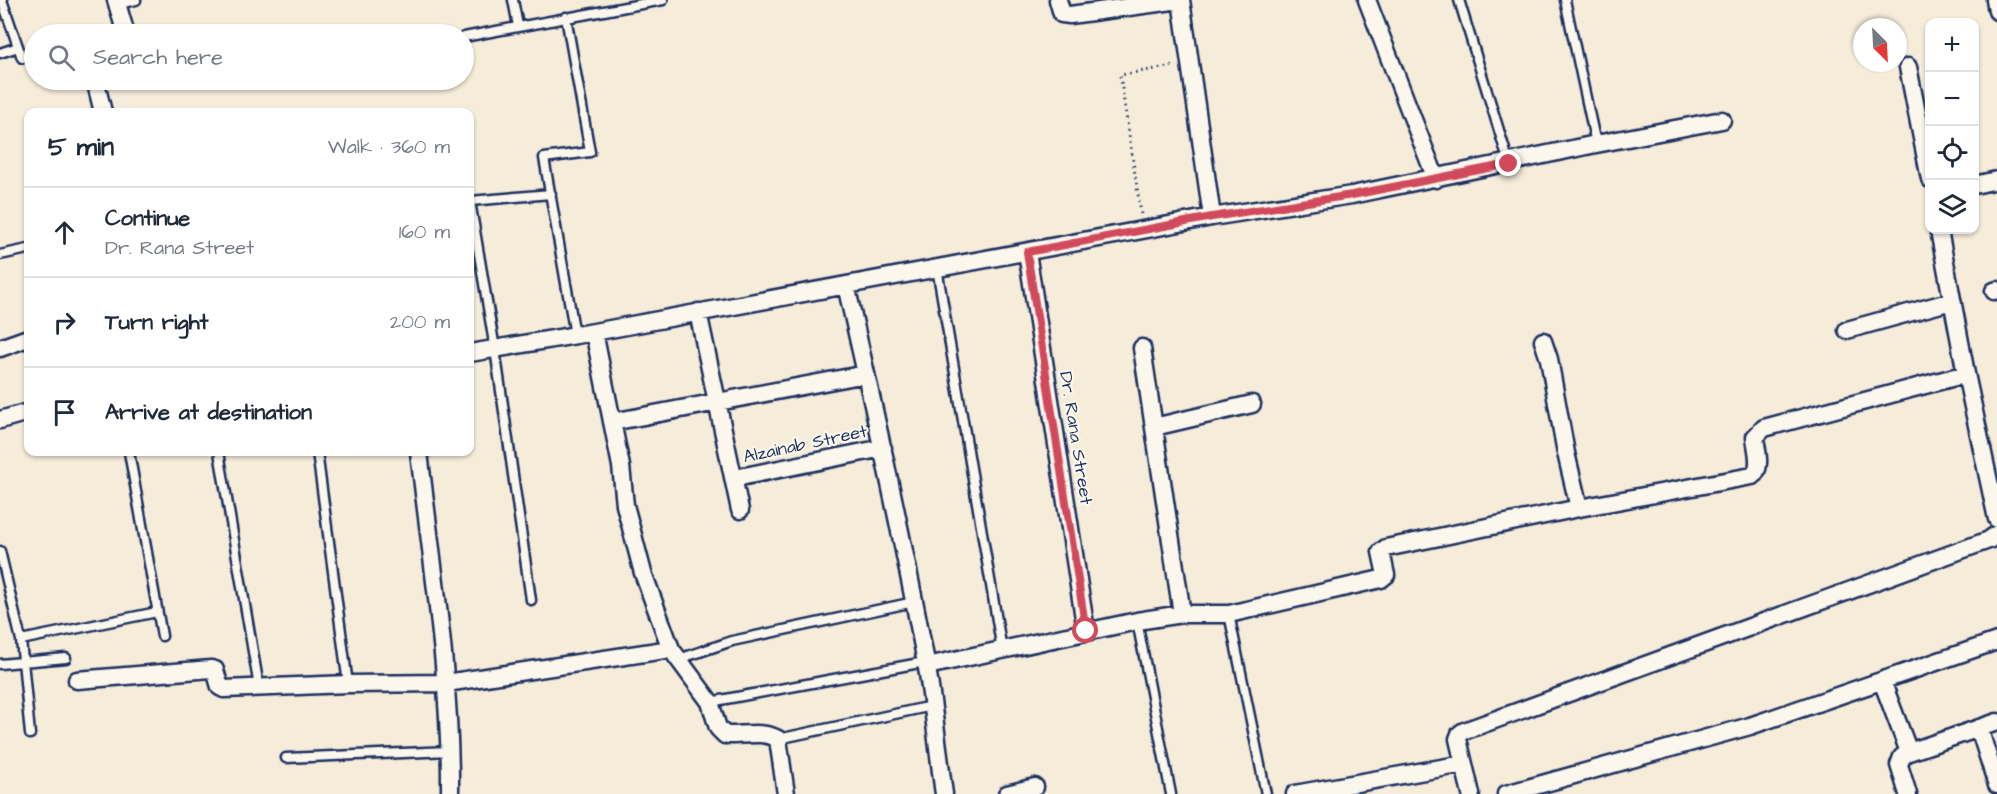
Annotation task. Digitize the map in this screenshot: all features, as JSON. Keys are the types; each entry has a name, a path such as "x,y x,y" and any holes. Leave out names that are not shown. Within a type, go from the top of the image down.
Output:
{"street":[{"path":"1058,0 1062,14 1071,15 1181,0 1212,217"},
{"path":"1366,0 1436,179"},
{"path":"1995,0 1997,11"},
{"path":"117,2 121,24"},
{"path":"1908,67 1925,157"},
{"path":"98,90 102,108"},
{"path":"474,352 1212,217 1352,195 1722,120"},
{"path":"1979,184 1997,180"},
{"path":"1940,234 1966,374 1997,519"},
{"name":"Dr. Rana Street","path":"1027,252 1086,631"},
{"path":"846,285 883,448 926,664 944,794"},
{"path":"1846,330 1952,301"},
{"path":"698,312 740,510"},
{"path":"594,332 621,466 625,505 644,573 675,654 710,702 718,728 725,735 762,735 778,739 786,794"},
{"path":"0,348 24,339"},
{"path":"1543,341 1549,359 1566,453 1580,508"},
{"path":"1142,348 1182,614"},
{"path":"612,422 866,374"},
{"path":"926,664 1002,651 1137,621 1182,614 1229,614 1381,579 1386,575 1381,552 1386,548 1580,508 1752,476 1757,473 1758,467 1755,437 1764,428 1966,374"},
{"path":"1154,427 1252,404"},
{"path":"0,420 24,413"},
{"name":"Alzainab Street","path":"735,478 883,448"},
{"path":"419,456 446,683 451,751 450,794"},
{"path":"1471,794 1458,739 1464,731 1989,540 1997,534"},
{"path":"1506,794 1750,726 1997,641"},
{"path":"77,680 211,669 215,670 220,687 224,688 446,683 675,654"},
{"path":"1882,681 1909,752"},
{"path":"1908,794 1899,765 1902,757 1909,752 1997,722"},
{"path":"1979,728 1997,785"},
{"path":"1295,794 1464,764"},
{"path":"1007,794 1035,787"}],"lane":[{"path":"2,0 22,58 24,58"},
{"path":"117,2 136,0"},
{"path":"513,0 518,26"},
{"path":"474,35 663,0"},
{"path":"1460,0 1509,164"},
{"path":"1565,0 1596,144"},
{"path":"566,17 590,152 544,158 575,335"},
{"path":"0,53 18,47"},
{"path":"474,201 551,194"},
{"path":"474,225 495,349 531,600"},
{"path":"0,255 24,250"},
{"path":"937,268 1002,651"},
{"path":"130,456 162,636"},
{"path":"220,456 259,687"},
{"path":"318,456 348,684"},
{"path":"0,551 21,640 30,734"},
{"path":"675,654 914,602"},
{"path":"21,640 158,612"},
{"path":"1229,614 1266,794"},
{"path":"1137,621 1171,794"},
{"path":"0,664 66,658"},
{"path":"710,702 926,664"},
{"path":"778,739 932,706"},
{"path":"286,758 451,751"}],"path":[{"path":"1144,230 1120,75 1190,63"}],"route":[{"path":"1086,631 1027,252 1212,217 1352,195 1509,164"}]}
